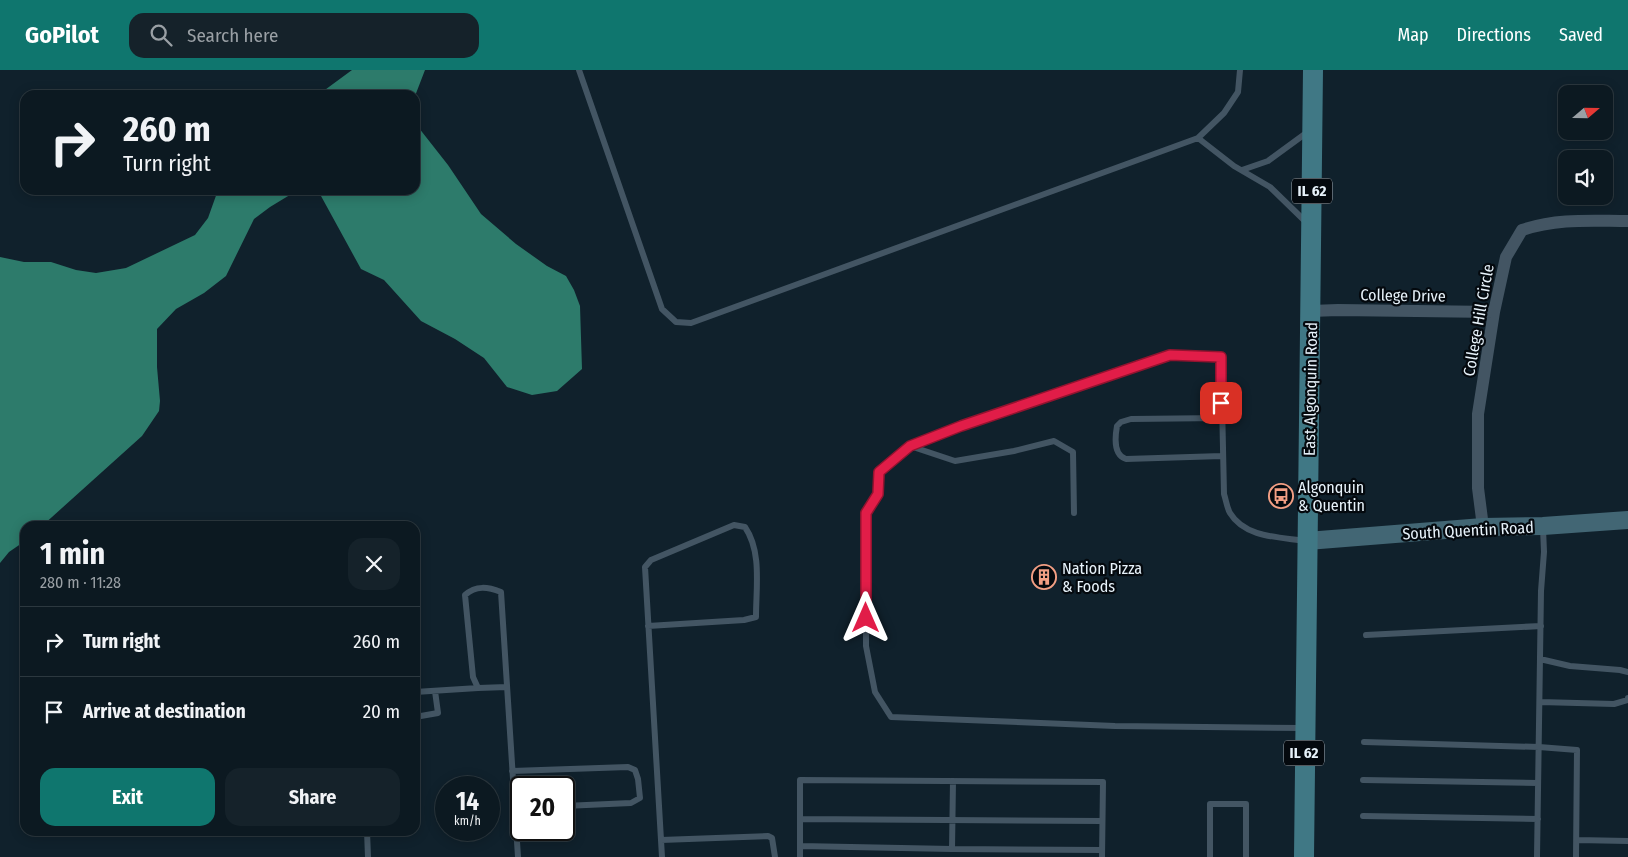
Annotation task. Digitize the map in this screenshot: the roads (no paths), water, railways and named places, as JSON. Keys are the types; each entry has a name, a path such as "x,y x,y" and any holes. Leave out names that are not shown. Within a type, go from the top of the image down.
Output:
{"main road":[{"name":"East Algonquin Road","path":"1304,857 1313,70"},
{"name":"South Quentin Road","path":"1308,541 1482,527 1543,526 1628,520"}],"street":[{"name":"College Hill Circle","path":"1482,527 1478,488 1478,414 1494,312 1506,257 1522,230 1540,224 1566,220 1628,221"},
{"name":"College Drive","path":"1311,311 1494,312"}],"lane":[{"path":"579,70 662,308 676,322 691,323 1198,138 1224,113 1238,92 1240,70"},
{"path":"1242,170 1268,161 1312,128"},
{"path":"1198,138 1242,170 1270,187 1312,227"},
{"path":"1304,728 1115,726 891,717 875,692 866,646 866,513 878,494 879,472 910,446 961,426 1170,355 1221,357 1224,494 1230,513 1244,528 1260,534 1308,541"},
{"path":"1221,418 1131,419 1117,426 1116,435 1117,453 1120,457 1126,459 1222,456"},
{"path":"910,446 956,461 1014,451 1054,441 1073,452 1074,513"},
{"path":"648,626 744,620 756,616 756,554 751,536 745,527 734,526 651,560 645,567 648,626 662,857"},
{"path":"1537,857 1543,526"},
{"path":"478,688 473,677 465,595 471,589 490,588 501,592 513,776"},
{"path":"1366,635 1541,626"},
{"path":"1540,659 1570,666 1628,672"},
{"path":"420,692 507,687"},
{"path":"420,716 438,714 435,691"},
{"path":"1540,702 1614,704 1628,700 1628,698"},
{"path":"1364,742 1539,747 1577,750 1576,857"},
{"path":"512,771 628,767 635,770 640,798 631,803 575,806"},
{"path":"800,846 1102,854 1103,782 800,780 800,819 800,846 800,857"},
{"path":"1363,780 1538,783"},
{"path":"952,849 953,781"},
{"path":"1210,857 1210,804 1246,804 1246,857"},
{"path":"1363,816 1538,819"},
{"path":"800,819 1102,821"},
{"path":"367,836 368,857"},
{"path":"661,840 768,836 774,842 775,857"},
{"path":"1576,840 1628,841"},
{"path":"518,841 518,857"}],"place":[{"name":"Algonquin & Quentin","path":"1281,496"},
{"name":"Nation Pizza & Foods","path":"1044,577"}]}
